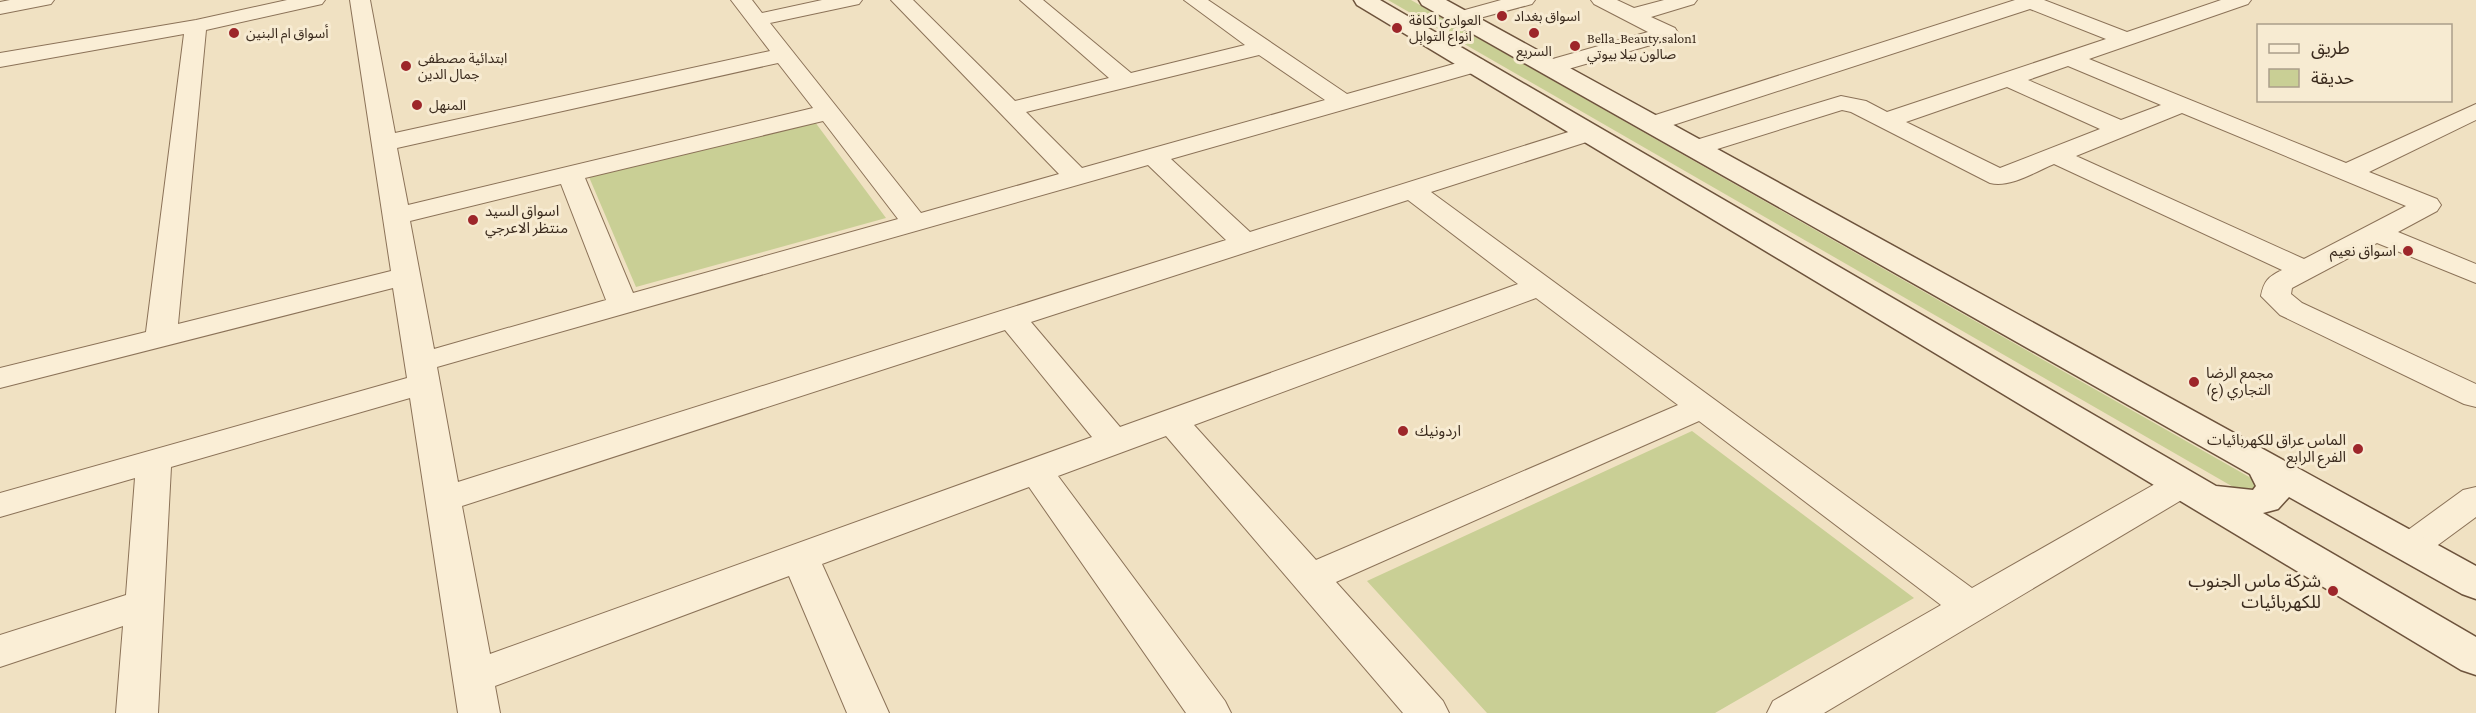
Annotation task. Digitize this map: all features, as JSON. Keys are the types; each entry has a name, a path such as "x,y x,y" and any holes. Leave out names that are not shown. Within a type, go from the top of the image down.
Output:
{"main road":[{"path":"1365,0 2476,658"},
{"path":"1430,0 2476,584"},
{"path":"2193,489 2237,504 2263,501 2271,497 2276,490 2275,481 2260,462"}],"street":[{"path":"0,8 44,0"},
{"path":"0,60 196,26 315,0"},
{"path":"360,0 443,499 473,702 801,557 1540,286"},
{"path":"741,0 915,223"},
{"path":"757,20 852,0"},
{"path":"901,0 1077,177"},
{"path":"1030,0 1128,81"},
{"path":"1194,0 1343,102"},
{"path":"1461,17 1525,0"},
{"path":"1550,67 1667,33 1601,0"},
{"path":"1633,15 1687,0"},
{"path":"1885,121 2241,0"},
{"path":"1652,124 2027,1 2127,39"},
{"path":"161,338 196,26"},
{"path":"1010,110 1263,47"},
{"path":"384,143 784,55"},
{"path":"2067,58 2428,205 2278,284 2276,296 2291,309 2476,397"},
{"path":"0,505 154,461 623,305 1475,65"},
{"path":"2007,79 2121,129"},
{"path":"1695,148 1841,102 1858,106 1999,177 2182,105"},
{"path":"2347,172 2476,111"},
{"path":"396,216 828,112"},
{"path":"443,499 1590,133"},
{"path":"2054,155 2304,270"},
{"path":"1154,156 1245,243"},
{"path":"570,174 623,305"},
{"path":"1411,190 1971,607"},
{"path":"2375,232 2476,274"},
{"path":"0,378 406,276"},
{"path":"1011,318 1114,442"},
{"path":"1310,578 1702,406"},
{"path":"1172,421 1428,713"},
{"path":"137,713 154,461"},
{"path":"1036,471 1210,713"},
{"path":"1788,713 1971,607 2193,489"},
{"path":"2410,547 2476,499"},
{"path":"801,557 868,713"},
{"path":"0,651 144,604"}],"green space":[{"path":"1388,0 1411,0 2251,478 2259,487 2260,493 2235,488"},
{"path":"815,122 886,218 636,287 589,177"},
{"path":"1692,431 1914,598 1715,713 1487,713 1367,581"}],"place":[{"name":"اسواق بغداد","path":"1502,16"},
{"name":"العوادي لكافة انواع التوابل","path":"1397,28"},
{"name":"أسواق ام البنين","path":"234,33"},
{"name":"السريع","path":"1534,33"},
{"name":"Bella_Beauty.salon1 صالون بيلا بيوتي","path":"1575,46"},
{"name":"ابتدائية مصطفى جمال الدين","path":"406,66"},
{"name":"المنهل","path":"417,105"},
{"name":"اسواق السيد منتظر الاعرجي","path":"473,220"},
{"name":"اسواق نعيم","path":"2408,251"},
{"name":"مجمع الرضا (ع) التجاري","path":"2194,382"},
{"name":"اردونيك","path":"1403,431"},
{"name":"الماس عراق للكهربائيات الفرع الرابع","path":"2358,449"},
{"name":"شركة ماس الجنوب للكهربائيات","path":"2333,591"}]}
